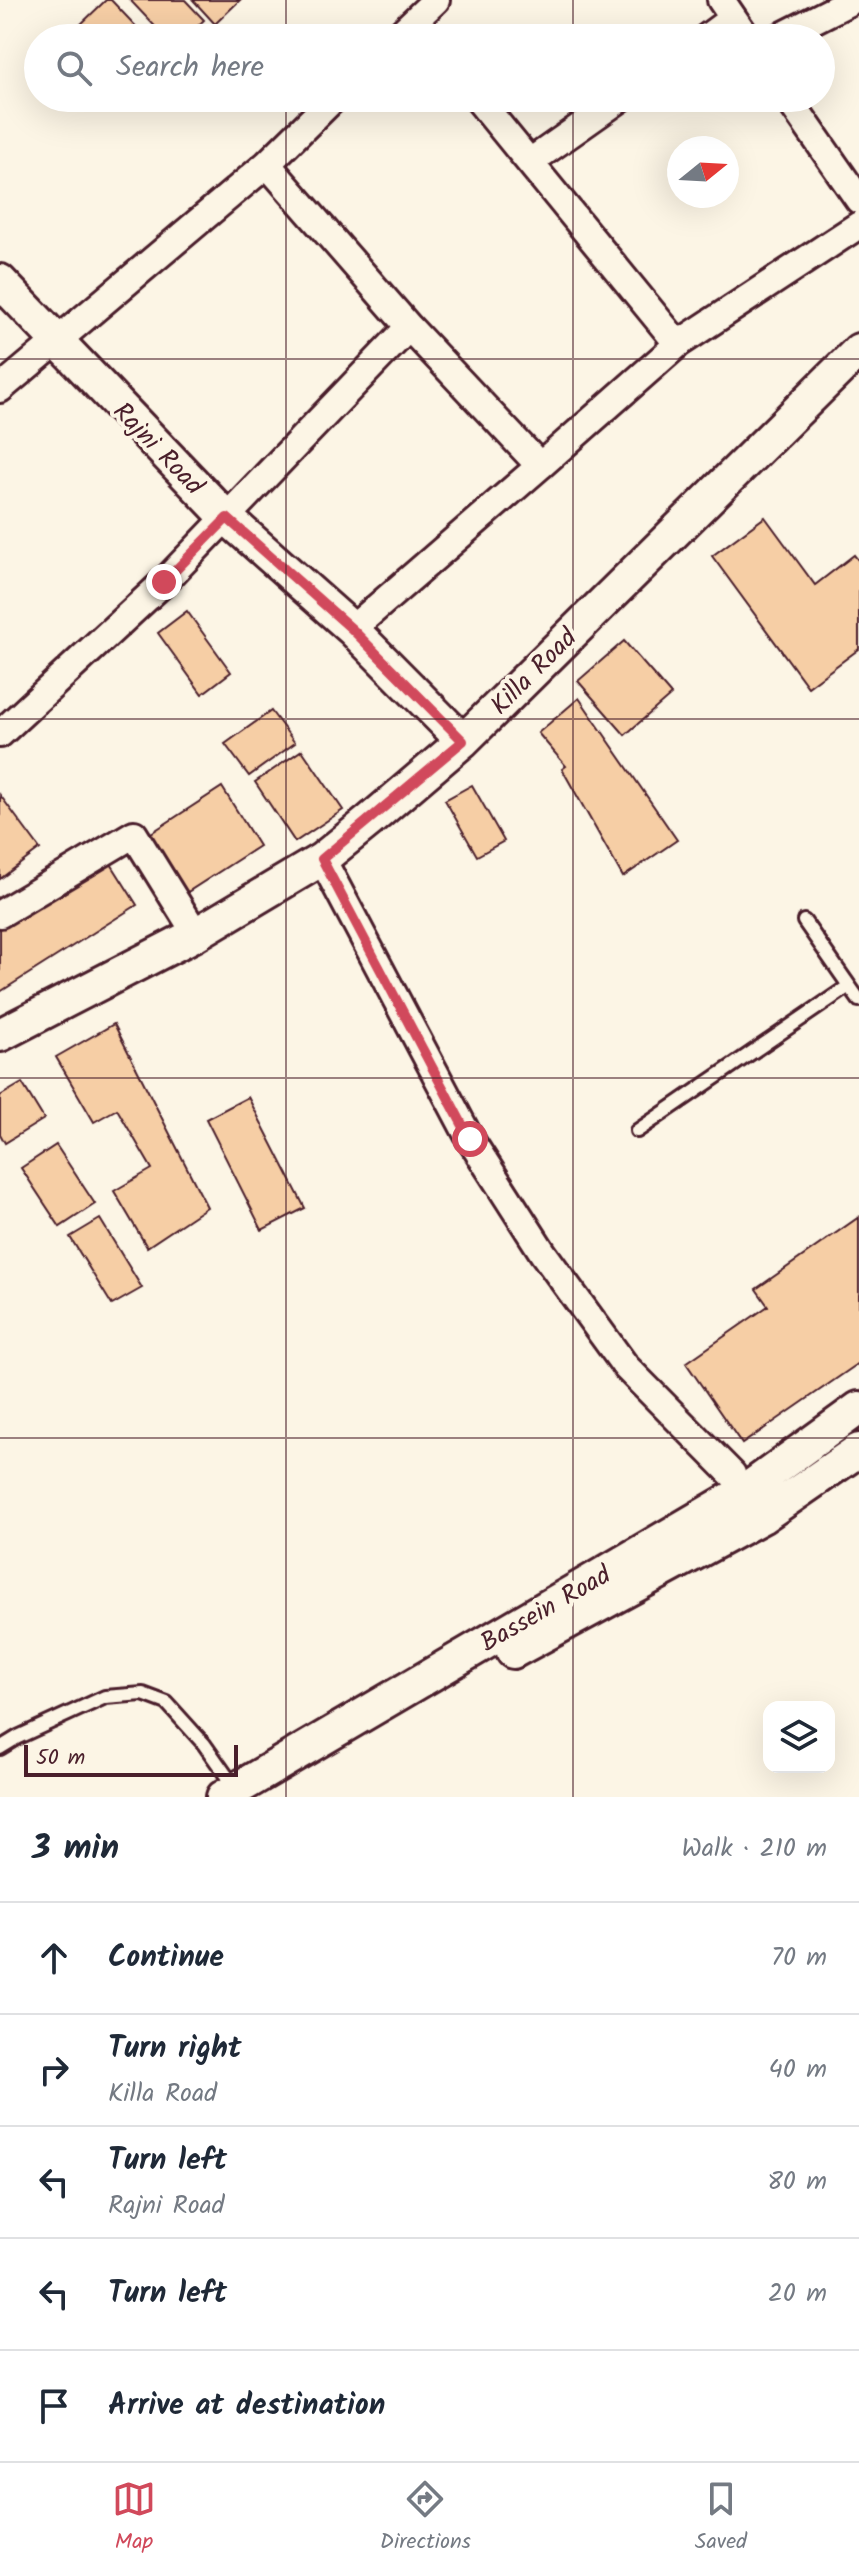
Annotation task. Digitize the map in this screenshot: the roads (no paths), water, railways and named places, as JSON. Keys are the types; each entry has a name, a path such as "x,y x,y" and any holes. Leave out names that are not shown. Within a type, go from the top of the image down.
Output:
{"street":[{"path":"418,24 436,0"},
{"path":"806,24 853,0"},
{"path":"0,389 267,164 320,112"},
{"path":"489,112 678,344"},
{"path":"530,162 601,112"},
{"path":"798,112 859,200"},
{"path":"267,164 409,327 540,466"},
{"path":"352,629 678,344 859,225"},
{"name":"Rajni Road","path":"0,281 227,518 352,629 463,741"},
{"path":"0,734 164,582 409,327"},
{"name":"Killa Road","path":"0,1035 196,934 322,859 463,741 859,350"},
{"path":"0,914 134,834 196,934"},
{"path":"322,859 470,1139 543,1253 626,1367 747,1494"},
{"name":"Bassein Road","path":"241,1795 747,1494 859,1408"},
{"name":"Bassein Road","path":"747,1494 859,1450"}],"lane":[{"path":"804,921 859,1000"},
{"path":"637,1131 849,986"},
{"path":"0,1748 105,1697 143,1694 167,1703 204,1744 241,1795"}]}
